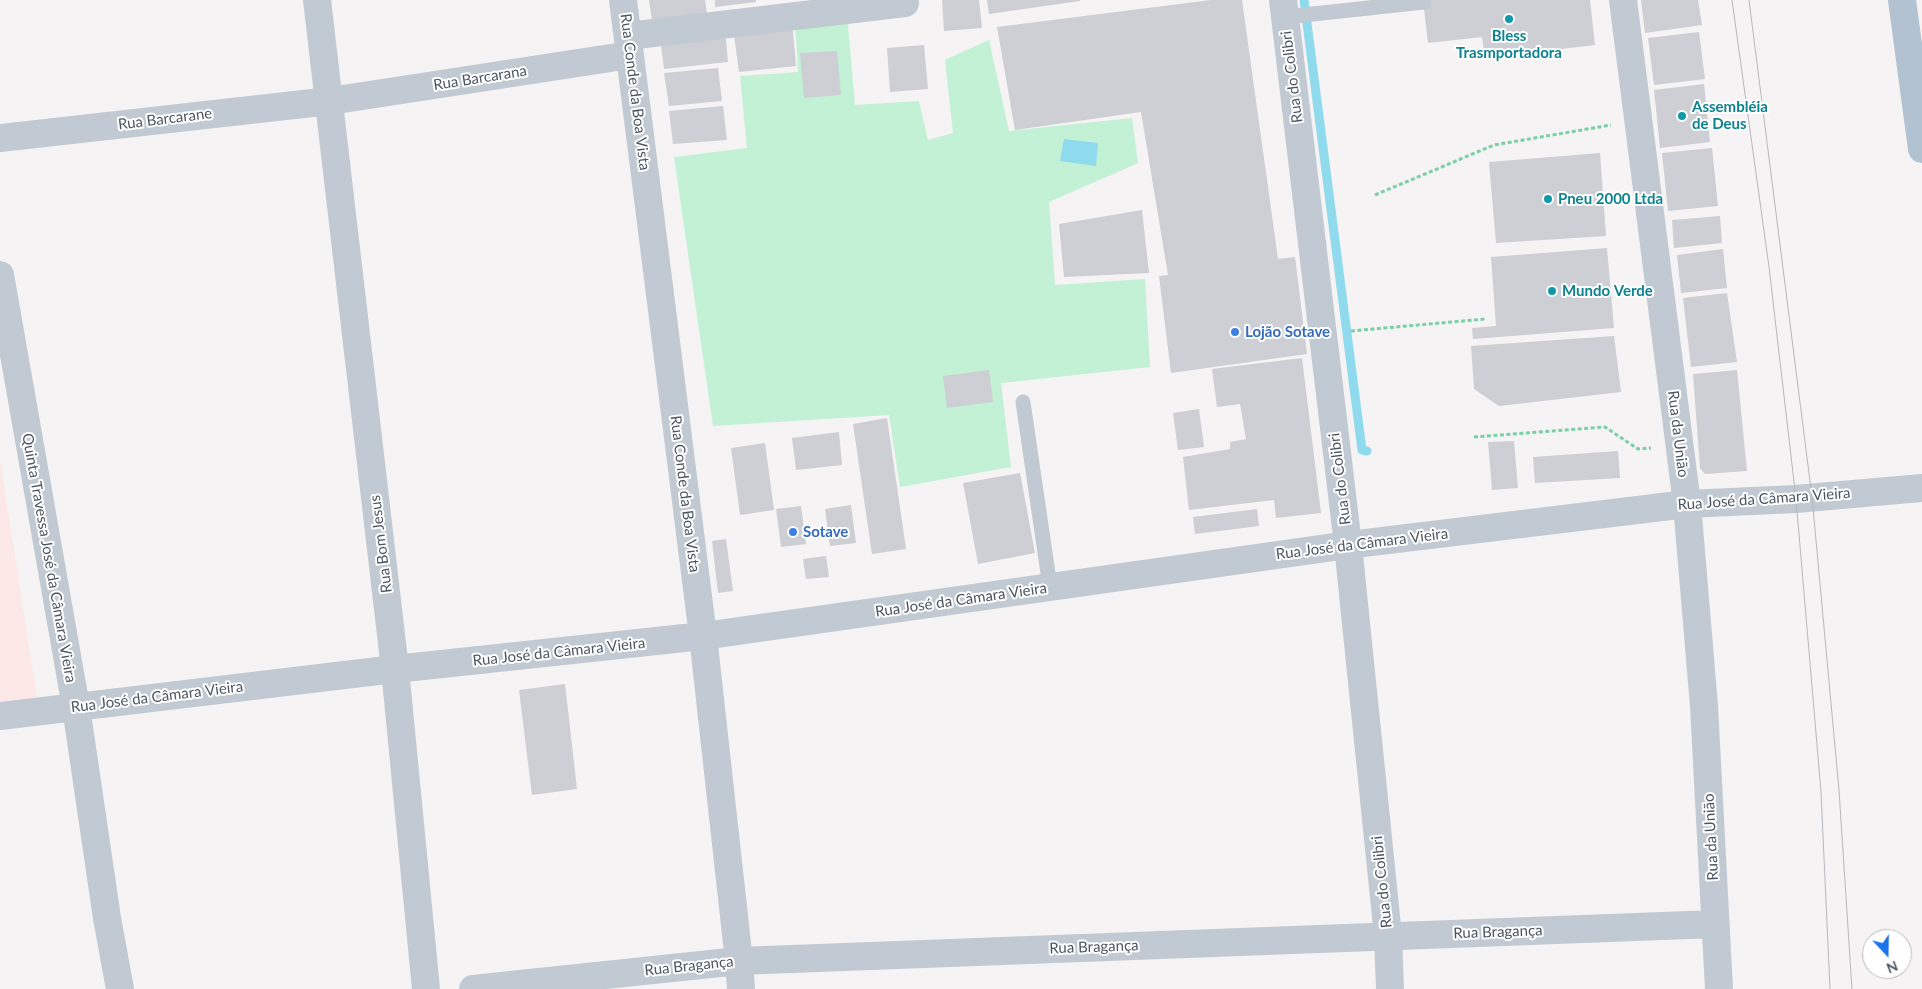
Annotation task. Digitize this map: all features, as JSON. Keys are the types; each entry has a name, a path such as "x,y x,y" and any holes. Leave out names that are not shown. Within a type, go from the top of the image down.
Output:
{"main road":[{"path":"1902,0 1922,149"}],"street":[{"name":"Rua Bom Jesus","path":"317,0 396,670 426,989"},
{"name":"Rua Conde da Boa Vista","path":"623,0 703,636 740,961 740,989"},
{"name":"Rua da União","path":"1624,0 1686,504 1704,706 1719,989"},
{"name":"Rua Barcarana","path":"330,100 629,46 905,3"},
{"name":"Rua do Colibri","path":"1284,8 1348,545 1388,936 1390,989"},
{"name":"Rua Barcarane","path":"0,138 330,100"},
{"name":"Quinta Travessa José da Câmara Vieira","path":"0,275 76,707 106,918 120,989"},
{"name":"Rua José da Câmara Vieira","path":"0,716 703,636 1348,545 1686,504 1796,499 1922,488"},
{"name":"Rua Bragança","path":"473,989 740,961 1715,924"}],"lane":[{"path":"1284,8 1424,2"},
{"path":"1023,402 1050,587"}],"path":[{"path":"1375,195 1494,145 1639,120"},
{"path":"1323,333 1485,319"},
{"path":"1474,437 1605,427 1638,449 1679,446"}],"shaded area":[{"path":"0,460 37,698 0,703"}],"green space":[{"path":"847,15 855,105 919,101 928,140 953,133 945,60 989,40 1009,131 1132,118 1138,163 1049,202 1055,285 1145,279 1150,367 1001,383 1011,467 900,487 889,415 713,426 674,157 747,148 740,76 798,72 795,20"}],"water":[{"path":"1064,139 1098,143 1096,166 1060,161"}],"building":[{"path":"649,0 705,0 707,13 652,20"},
{"path":"715,0 756,0 756,2 715,7"},
{"path":"942,0 979,0 982,28 944,31"},
{"path":"987,0 1080,0 1080,1 989,14"},
{"path":"1211,0 1242,0 1278,259 1295,257 1307,354 1171,373 1159,276 1168,275 1141,112 1015,130 997,27"},
{"name":"Bless Trasmportadora","path":"1423,0 1590,0 1595,45 1485,58 1482,37 1428,43"},
{"path":"1641,0 1698,0 1702,25 1645,33"},
{"path":"792,21 796,66 739,72 733,28"},
{"path":"725,29 728,62 664,69 660,37"},
{"path":"1699,32 1705,79 1654,85 1648,38"},
{"path":"924,45 928,89 890,92 887,48"},
{"path":"837,51 841,95 804,98 800,53"},
{"path":"718,68 722,101 669,106 664,73"},
{"name":"Assembléia de Deus","path":"1704,84 1710,142 1660,148 1654,90"},
{"path":"723,106 727,140 673,144 669,111"},
{"path":"1712,148 1718,206 1668,211 1662,153"},
{"name":"Pneu 2000 Ltda","path":"1600,153 1606,236 1496,243 1489,162"},
{"path":"1142,210 1149,273 1064,277 1059,224"},
{"path":"1720,216 1722,243 1674,248 1672,220"},
{"name":"Mundo Verde","path":"1607,248 1614,328 1473,339 1472,328 1496,326 1491,257"},
{"path":"1723,249 1727,288 1681,293 1677,255"},
{"path":"1727,293 1737,362 1691,367 1683,298"},
{"path":"1614,336 1621,392 1499,406 1474,389 1471,346"},
{"path":"1302,358 1321,513 1276,518 1274,500 1189,510 1183,457 1230,449 1230,442 1246,439 1240,404 1217,407 1212,369"},
{"path":"989,370 993,402 947,408 943,376"},
{"path":"1737,370 1747,471 1705,474 1700,468 1693,374"},
{"path":"1199,409 1204,447 1178,450 1173,413"},
{"path":"887,418 906,549 872,554 853,424"},
{"path":"839,432 842,465 796,470 792,438"},
{"path":"1514,441 1518,488 1492,490 1488,442"},
{"path":"765,443 774,510 740,515 731,448"},
{"path":"1618,451 1620,478 1535,483 1533,457"},
{"path":"1020,473 1035,553 978,564 963,483"},
{"path":"851,505 856,543 830,546 825,509"},
{"path":"801,506 806,544 781,547 776,509"},
{"path":"1257,509 1259,526 1195,534 1193,517"},
{"path":"726,539 733,591 718,593 712,541"},
{"path":"826,556 829,577 806,579 803,559"},
{"path":"565,684 577,789 532,795 519,690"}],"waterway":[{"path":"1304,0 1362,450 1367,451"}],"tram line":[{"path":"1732,0 1769,267 1796,499 1821,792 1830,989"},
{"path":"1749,0 1812,497 1839,790 1852,989"}],"place":[{"name":"Bless Trasmportadora","path":"1509,19"},
{"name":"Assembléia de Deus","path":"1682,116"},
{"name":"Pneu 2000 Ltda","path":"1548,199"},
{"name":"Mundo Verde","path":"1552,291"},
{"name":"Lojão Sotave","path":"1235,332"},
{"name":"Sotave","path":"793,532"}]}
